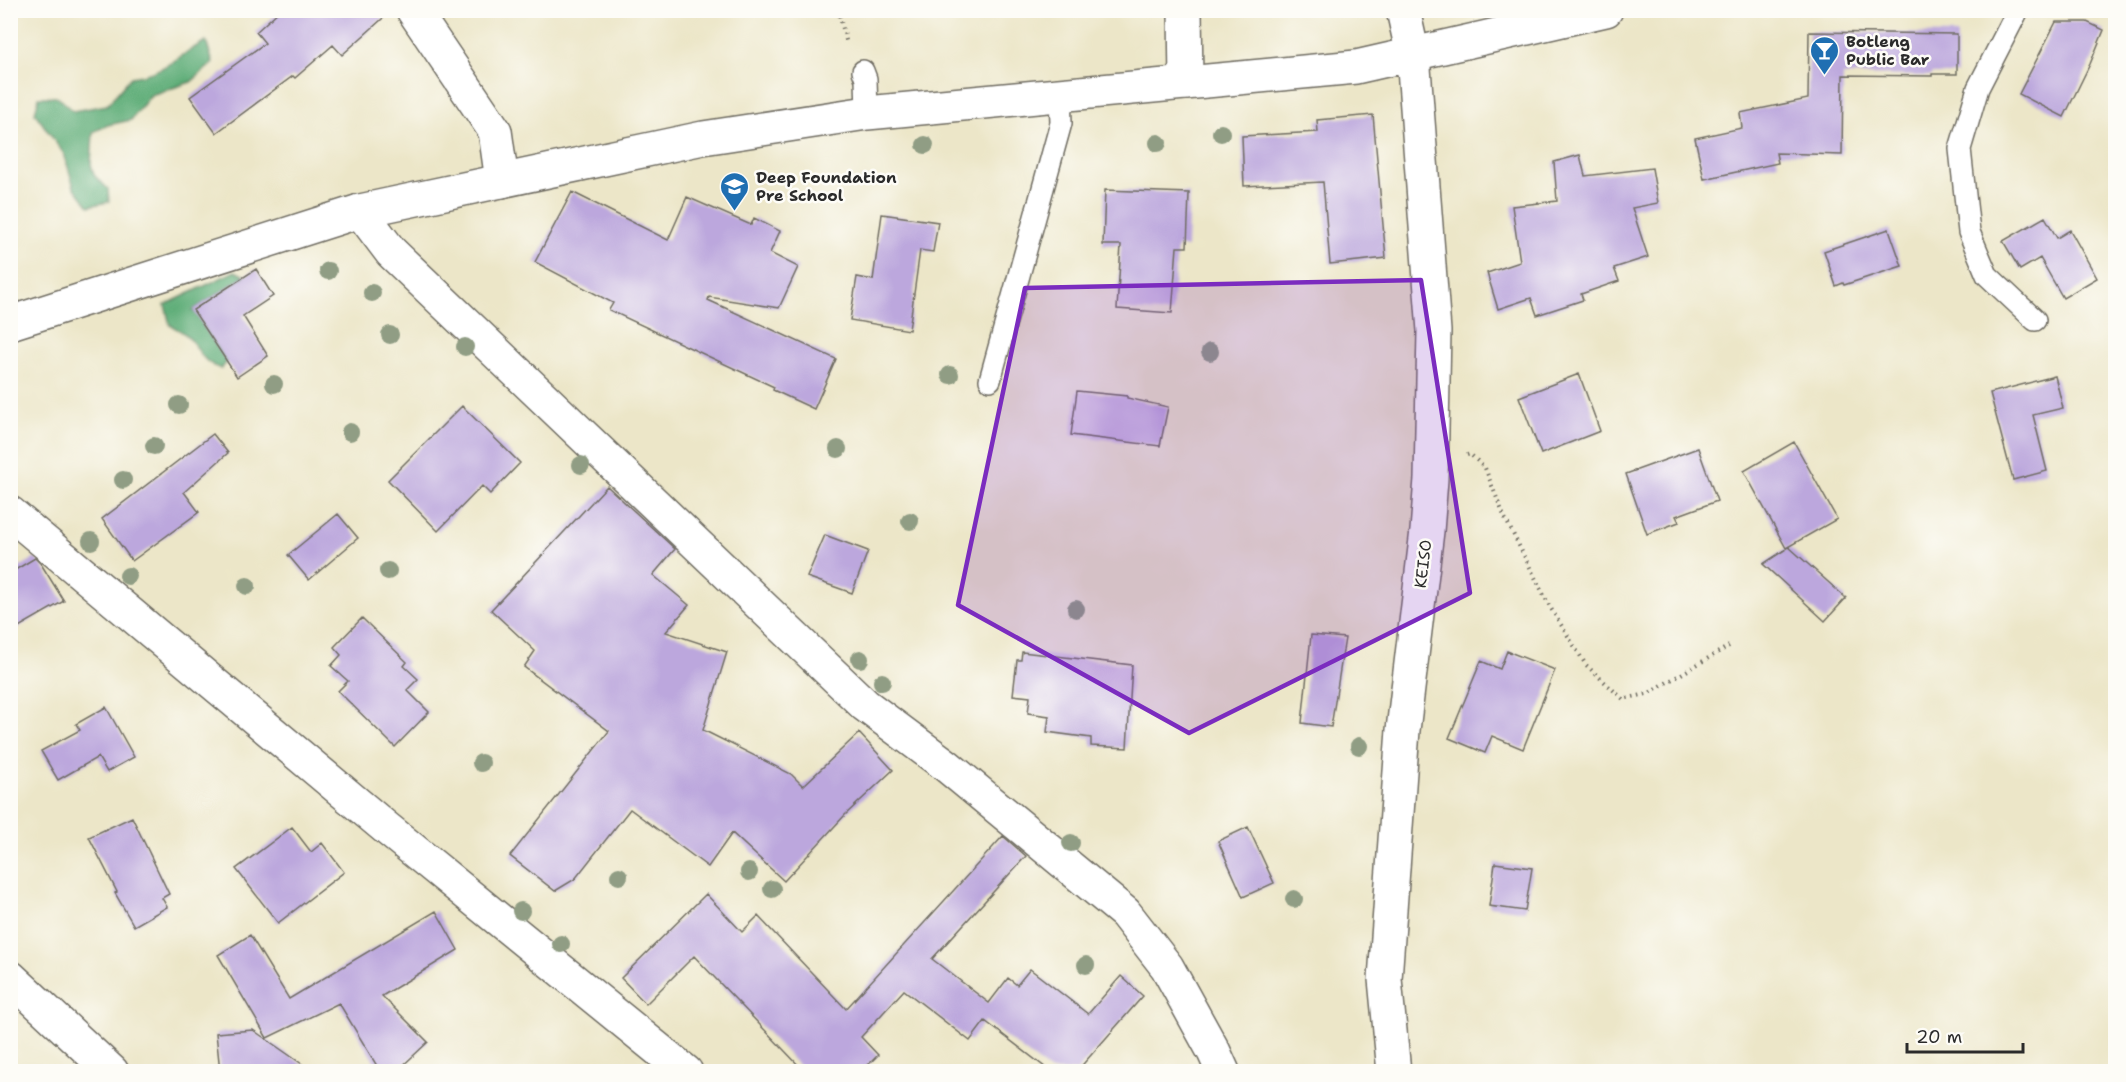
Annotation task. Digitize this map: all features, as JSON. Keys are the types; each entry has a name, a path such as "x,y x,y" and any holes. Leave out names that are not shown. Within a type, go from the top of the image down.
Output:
{"street":[{"path":"413,10 495,131 502,181"},
{"path":"1185,10 1186,83"},
{"name":"KEISO","path":"1394,1071 1385,979 1403,730 1427,531 1434,331 1413,55 1402,10"},
{"path":"10,323 360,211 703,138 867,113 1356,67 1606,10"},
{"path":"360,211 391,252 865,705 947,766 1125,913 1167,968 1223,1071"},
{"path":"10,513 376,820 686,1071"},
{"path":"10,977 112,1071"}],"lane":[{"path":"2018,10 1978,88 1960,149 1969,232 1987,275 2035,320"},
{"path":"863,71 866,79 867,113"},
{"path":"990,380 1061,123 1060,94"}],"path":[{"path":"838,10 847,44 863,71"},
{"path":"1431,461 1470,454 1485,468 1504,516 1550,607 1586,665 1623,699 1647,694 1729,646"}],"highlighted area":[{"path":"1421,280 1470,593 1189,733 958,605 1025,288"}],"green space":[{"path":"206,41 213,63 191,82 151,95 131,120 108,125 93,132 91,164 94,175 108,189 109,202 89,206 74,187 64,154 35,113 39,97 58,97 73,111 107,105 131,77 163,67"},
{"path":"235,271 245,276 193,310 227,362 221,369 208,362 186,335 170,325 165,305"}],"building":[{"path":"280,10 392,10 342,55 333,45 295,78 293,76 216,133 190,97 265,43 256,32"},
{"path":"2056,22 2087,22 2104,30 2064,117 2019,94"},
{"path":"1809,32 1957,34 1957,74 1843,75 1842,155 1776,153 1778,163 1704,179 1695,138 1742,128 1740,113 1808,99"},
{"path":"1373,115 1386,258 1330,264 1323,182 1244,186 1242,136 1318,132 1317,120"},
{"path":"1580,155 1585,176 1652,168 1658,203 1632,208 1648,257 1614,268 1619,281 1581,294 1583,300 1537,315 1531,298 1498,309 1487,273 1520,262 1512,206 1557,201 1554,162"},
{"path":"1105,190 1189,193 1187,247 1177,247 1172,313 1117,309 1121,245 1103,245"},
{"path":"572,192 668,240 687,197 751,225 754,218 780,231 770,253 798,267 779,308 709,297 708,300 836,359 814,409 773,390 774,387 609,310 613,303 535,262"},
{"path":"882,214 938,222 933,252 920,250 909,330 850,320 857,277 873,280"},
{"path":"2045,217 2057,238 2070,230 2097,278 2063,298 2040,258 2020,270 2003,241"},
{"path":"1889,229 1902,266 1836,286 1824,251"},
{"path":"256,269 273,296 243,316 268,356 237,377 193,310"},
{"path":"1579,374 1600,431 1541,454 1519,397"},
{"path":"2055,376 2063,408 2033,415 2047,471 2013,480 1990,393"},
{"path":"1077,391 1127,396 1127,398 1168,407 1160,446 1071,435"},
{"path":"462,406 520,463 490,494 482,486 438,531 388,480"},
{"path":"213,434 228,453 184,492 199,512 132,561 102,519"},
{"path":"1794,442 1837,519 1786,548 1744,471"},
{"path":"1698,448 1717,501 1676,516 1679,522 1647,534 1626,474"},
{"path":"607,486 675,549 653,575 689,605 666,632 727,652 703,730 791,774 803,786 859,733 893,770 845,815 784,881 732,833 708,867 630,809 575,879 555,891 510,856 609,731 524,667 535,651 491,610"},
{"path":"338,514 358,538 309,580 288,555"},
{"path":"825,535 868,551 852,593 807,577"},
{"path":"1789,547 1846,598 1825,621 1763,564"},
{"path":"35,558 64,601 10,632 10,573"},
{"path":"362,618 407,662 404,666 418,679 407,690 429,712 395,747 338,691 348,681 331,666 341,655 334,647"},
{"path":"1311,635 1345,638 1331,727 1302,723"},
{"path":"1507,651 1555,670 1523,749 1492,736 1485,753 1449,738 1481,661 1500,669"},
{"path":"1022,652 1132,665 1127,748 1091,746 1091,738 1047,732 1049,716 1028,713 1030,697 1013,695 1017,660 1021,660"},
{"path":"106,707 134,757 107,772 98,757 58,780 41,751 80,730 76,724"},
{"path":"132,817 169,894 162,898 167,907 134,926 115,893 117,892 89,837"},
{"path":"292,827 311,852 322,843 344,872 278,923 236,869"},
{"path":"1248,827 1274,883 1243,897 1218,841"},
{"path":"1003,836 1026,856 932,959 989,1003 1008,978 1017,985 1030,969 1088,1014 1121,976 1143,996 1077,1071 1050,1071 985,1021 970,1041 904,990 861,1037 878,1055 862,1071 804,1071 694,956 646,1004 621,978 706,894 742,932 758,916 846,1009"},
{"path":"1495,863 1532,868 1525,911 1489,906"},
{"path":"436,911 458,950 382,996 428,1042 397,1071 380,1071 339,1003 267,1038 218,955 250,935 289,999"},
{"path":"253,1030 312,1071 220,1071 216,1033"}],"place":[{"name":"Botleng Public Bar","path":"1825,76"},
{"name":"Deep Foundation Pre School","path":"735,212"}]}
